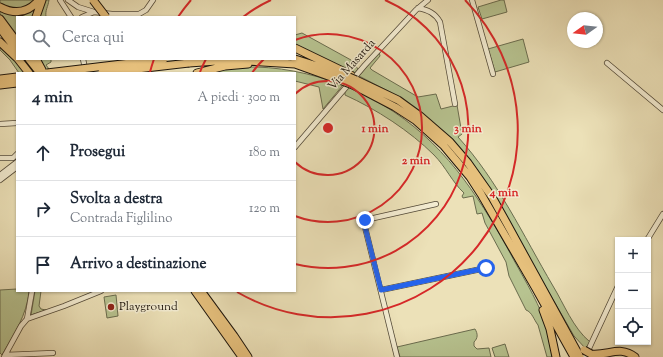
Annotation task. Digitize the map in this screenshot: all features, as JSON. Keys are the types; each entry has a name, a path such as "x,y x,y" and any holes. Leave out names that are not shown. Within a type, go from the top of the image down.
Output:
{"highway":[{"path":"0,7 11,12 23,11 31,8 39,0"},
{"path":"36,16 42,0"},
{"path":"93,0 111,16"},
{"path":"0,20 16,41"},
{"path":"0,28 16,50"},
{"path":"0,42 16,56"},
{"path":"296,48 320,60 352,79 415,120 444,146 470,177 535,287 582,355"},
{"path":"296,52 320,60"},
{"path":"296,58 352,79"},
{"path":"19,60 28,72"},
{"path":"24,60 32,72"},
{"path":"30,60 39,72"},
{"path":"37,60 44,72"},
{"path":"54,72 156,60"},
{"path":"111,72 188,63 231,60 272,62 294,64 381,88 420,116 450,142 476,174 506,222 549,302 558,312 576,341 582,355"},
{"path":"201,72 226,66 272,62"},
{"path":"0,79 16,77"},
{"path":"0,85 16,83"},
{"path":"535,287 550,329 556,357"},
{"path":"195,292 242,357"},
{"path":"202,292 248,357"},
{"path":"582,355 602,354 618,350 628,352 635,357"},
{"path":"609,357 620,353 629,357"}],"street":[{"path":"60,0 70,16"},
{"path":"68,0 78,7 111,16 133,16 142,13 153,0"},
{"name":"Via Masarda","path":"296,146 337,96 418,8 428,0"},
{"path":"472,0 493,74"},
{"path":"418,8 432,12 436,15 440,22 455,104"},
{"path":"84,16 94,12"},
{"path":"83,60 86,72"},
{"path":"134,60 139,72"},
{"path":"607,63 663,110"},
{"path":"0,124 16,123"},
{"path":"0,158 12,158 16,155"},
{"path":"0,175 16,163"},
{"path":"0,180 16,168"},
{"path":"396,357 364,223 365,220 436,204"},
{"path":"649,237 663,214"},
{"path":"381,290 486,268"},
{"path":"27,319 32,292"},
{"path":"4,356 21,326 27,319 99,292"},
{"path":"582,355 615,292"},
{"path":"4,356 53,353"}],"green space":[{"path":"0,0 36,0 17,11 0,4"},
{"path":"44,0 49,0 46,16 36,16"},
{"path":"504,0 507,12 482,19 478,7"},
{"path":"36,8 32,16 16,16 16,36 0,14 0,10"},
{"path":"302,33 351,60 358,69 354,74 296,46 296,35"},
{"path":"523,39 529,62 495,72 488,49"},
{"path":"0,45 26,72 18,72 10,60 0,50"},
{"path":"379,52 380,56 370,68 372,70 418,97 436,94 441,109 457,105 462,134 458,137 486,172 498,190 574,323 590,342 586,349 574,336 502,211 473,167 392,93 359,76"},
{"path":"38,60 51,60 51,62 46,65 51,72 44,72"},
{"path":"256,67 281,69 294,71 318,77 343,85 323,109 319,87 296,81 296,72 208,72 223,69"},
{"path":"348,87 379,102 404,119 441,151 456,169 497,229 533,295 545,322 554,357 547,357 538,325 531,314 526,310 509,276 506,262 485,223 482,213 477,214 473,196 463,198 462,196 464,193 442,164 425,146 392,121 345,95 345,90"},
{"path":"16,289 16,292 29,292 23,316 2,355 0,353 0,290"},
{"path":"35,292 41,292 39,306 41,309 46,310 31,315"},
{"name":"Playground","path":"116,295 118,316 107,318 104,297"},
{"path":"475,329 477,336 474,346 477,349 489,348 491,357 400,357 397,347"},
{"path":"505,344 509,357 495,357 492,348"}],"place":[{"name":"Playground","path":"111,307"}],"route":[{"path":"365,220 364,223 381,290 486,268"}]}
